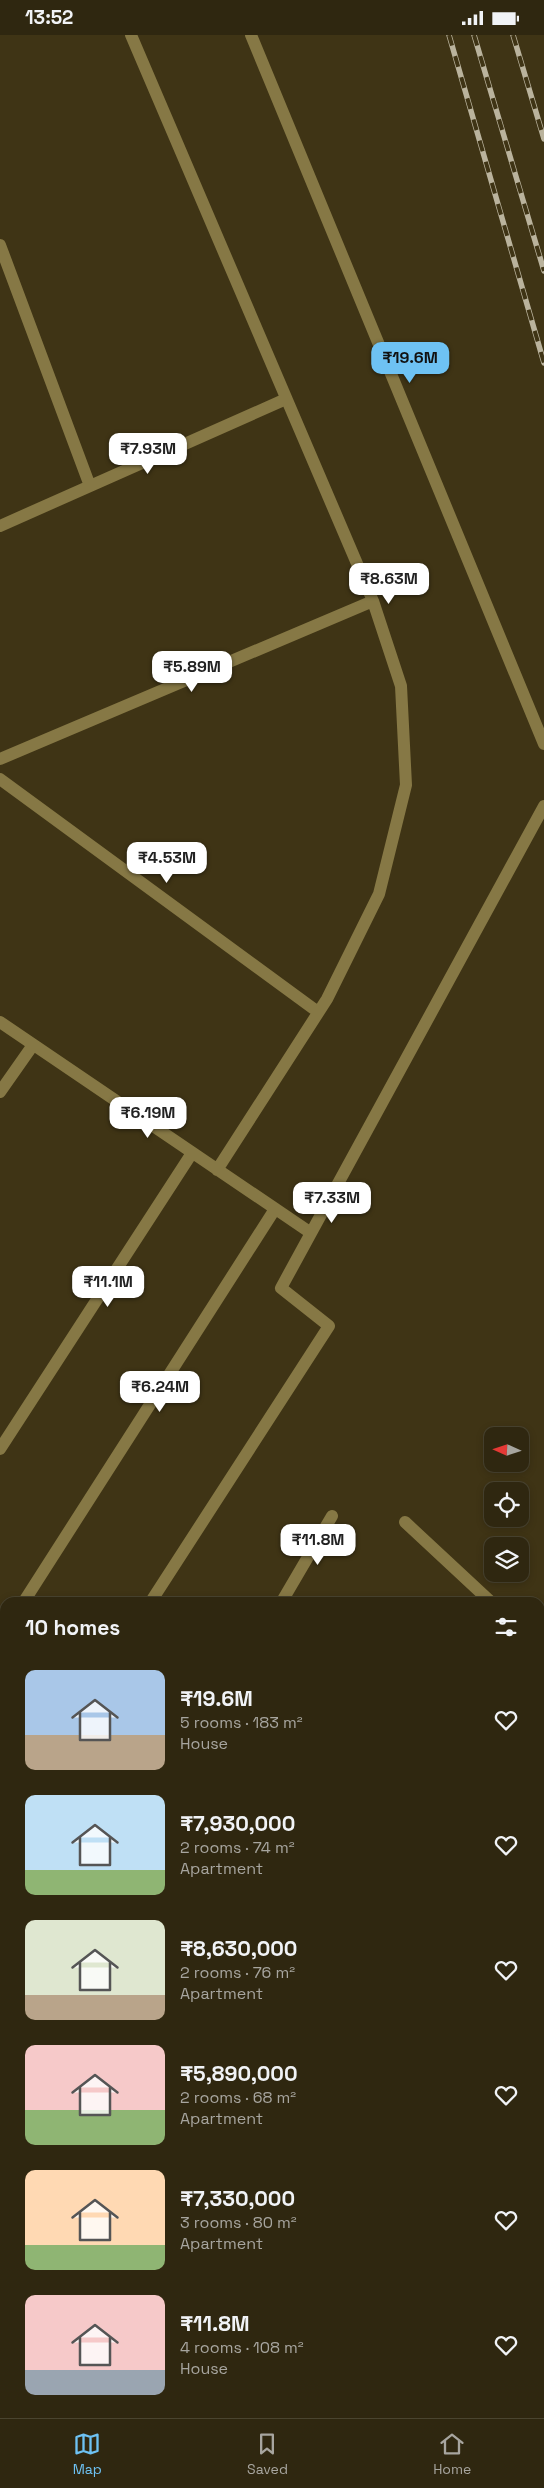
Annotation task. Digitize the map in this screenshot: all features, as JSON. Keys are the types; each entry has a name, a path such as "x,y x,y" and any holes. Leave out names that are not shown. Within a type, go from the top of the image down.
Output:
{"street":[{"path":"130,35 373,601 401,686 406,785 379,894 318,1012 217,1170"},
{"path":"251,35 544,744"},
{"path":"0,245 90,486"},
{"path":"0,526 286,399"},
{"path":"0,759 373,601"},
{"path":"0,779 318,1012"},
{"path":"154,1597 329,1326 281,1288 544,806"},
{"path":"0,1022 311,1233"},
{"path":"0,1092 33,1045"},
{"path":"0,1449 192,1153"},
{"path":"26,1597 275,1209"},
{"path":"285,1597 332,1516"},
{"path":"404,1522 485,1597"}],"railway":[{"path":"449,35 544,363"},
{"path":"474,35 544,271"},
{"path":"513,35 544,139"}]}
